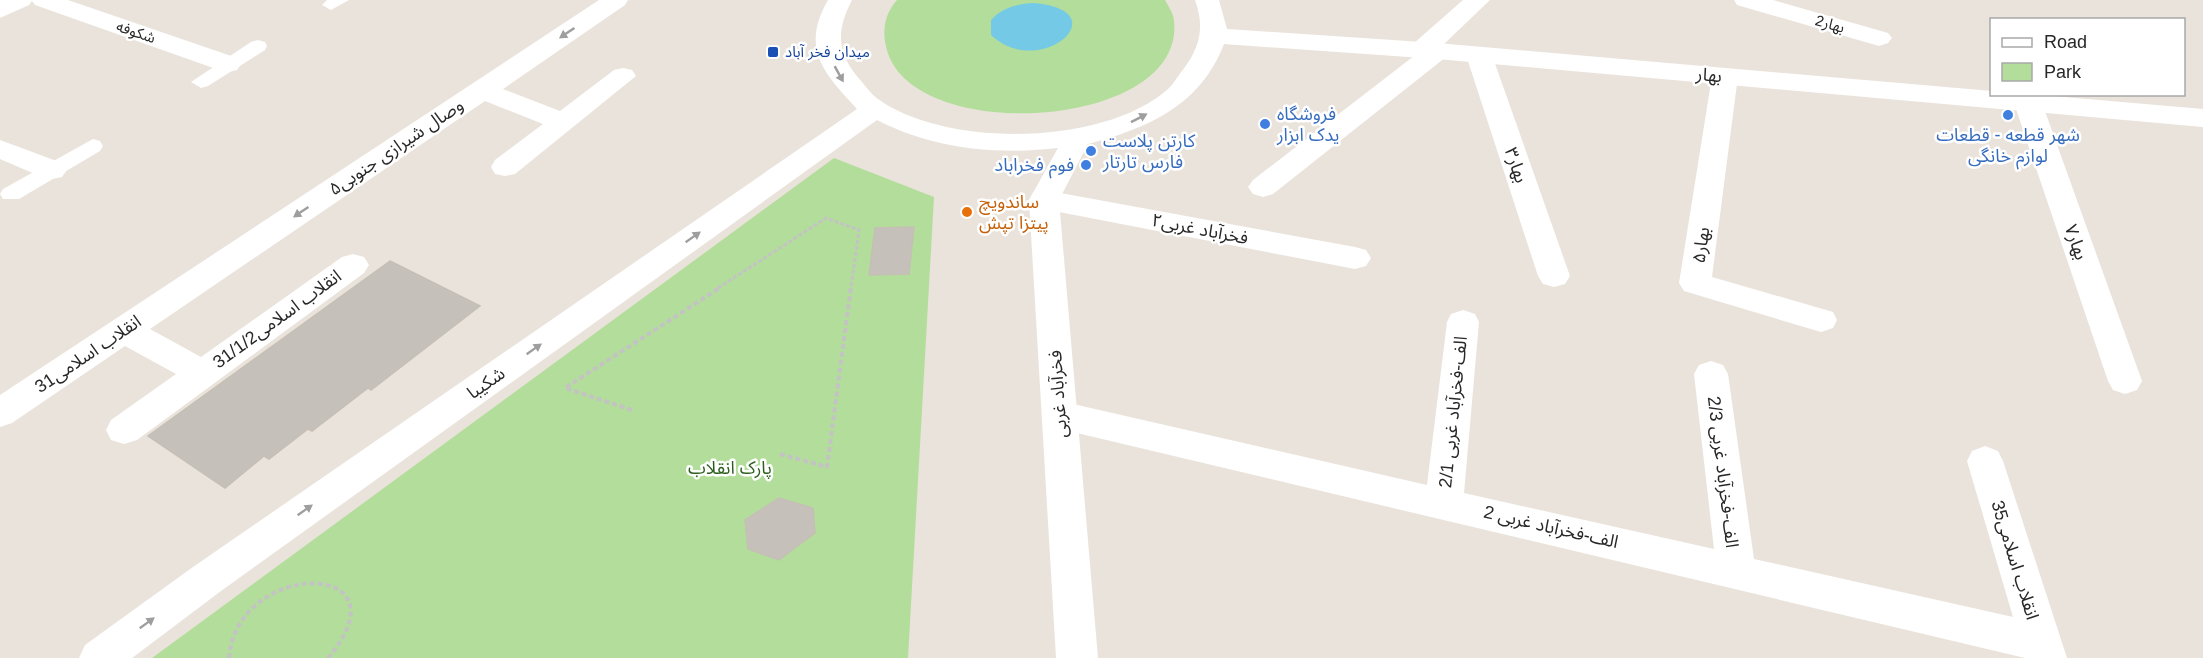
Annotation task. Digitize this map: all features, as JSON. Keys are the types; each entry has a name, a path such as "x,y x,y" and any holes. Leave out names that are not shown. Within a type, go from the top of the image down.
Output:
{"street":[{"path":"0,10 20,0"},
{"name":"شکوفه","path":"44,0 228,64"},
{"name":"۵وصال شیرازی جنوبی","path":"177,295 616,0"},
{"path":"840,0 829,18 826,43 829,57 845,85 874,110 915,129 966,141 1022,144 1077,139 1127,124 1168,103 1197,77 1215,36 1215,20 1207,0"},
{"path":"1263,187 1430,50 1478,0"},
{"name":"2بهار","path":"1746,0 1879,38"},
{"name":"بهار","path":"1215,36 1430,50 2203,119"},
{"name":"بهار۳","path":"1479,55 1554,276"},
{"path":"505,167 623,76"},
{"name":"بهار۵","path":"1725,76 1695,284 1821,320"},
{"path":"482,90 564,122"},
{"name":"بهار۷","path":"2028,103 2125,381"},
{"name":"شکیبا","path":"100,658 207,579 874,110"},
{"path":"1044,200 1077,139"},
{"path":"0,148 52,170"},
{"name":"۲فخرآباد غربی","path":"1044,200 1355,258"},
{"name":"فخرآباد غربی","path":"1044,200 1077,658"},
{"name":"31/1/2انقلاب اسلامی","path":"124,430 353,265"},
{"name":"31انقلاب اسلامی","path":"0,413 177,295"},
{"name":"2/1 الف-فخرآباد غربی","path":"1444,502 1463,322"},
{"path":"124,330 202,373"},
{"name":"2/3 الف-فخرآباد غربی","path":"1711,374 1736,570"},
{"name":"2 الف-فخرآباد غربی","path":"1060,415 1736,570 2043,650"},
{"name":"35انقلاب اسلامی","path":"1985,461 2043,650"}],"lane":[{"path":"201,82 258,46"},
{"path":"11,194 93,146"}],"path":[{"path":"632,410 565,388 826,218 859,230 827,467 780,454"},
{"path":"229,658 230,642 236,629 256,606 288,588 320,582 335,586 346,596 352,608 350,624 328,658"}],"green space":[{"path":"897,0 1165,0 1174,21 1166,58 1137,86 1093,104 1042,113 989,111 941,100 905,78 886,46 885,40 887,16"},
{"name":"پارک انقلاب","path":"834,158 934,197 908,658 152,658"}],"water":[{"path":"1034,3 1059,9 1071,18 1071,29 1063,39 1049,47 1030,51 1010,47 991,35 991,20 1000,12 1016,5"}],"building":[{"path":"914,227 909,274 869,275 875,228"},
{"path":"390,261 480,306 371,390 368,388 312,431 308,429 269,459 264,456 225,488 148,436"},
{"path":"779,498 813,508 815,533 779,560 748,549 745,520"}],"place":[{"name":"میدان فخر آباد","path":"773,52"},
{"name":"شهر قطعه - قطعات لوازم خانگی","path":"2008,115"},
{"name":"فروشگاه یدک ابزار","path":"1265,124"},
{"name":"کارتن پلاست فارس تارتار","path":"1091,151"},
{"name":"فوم فخراباد","path":"1086,165"},
{"name":"ساندویچ پیتزا تپش","path":"967,212"}]}
